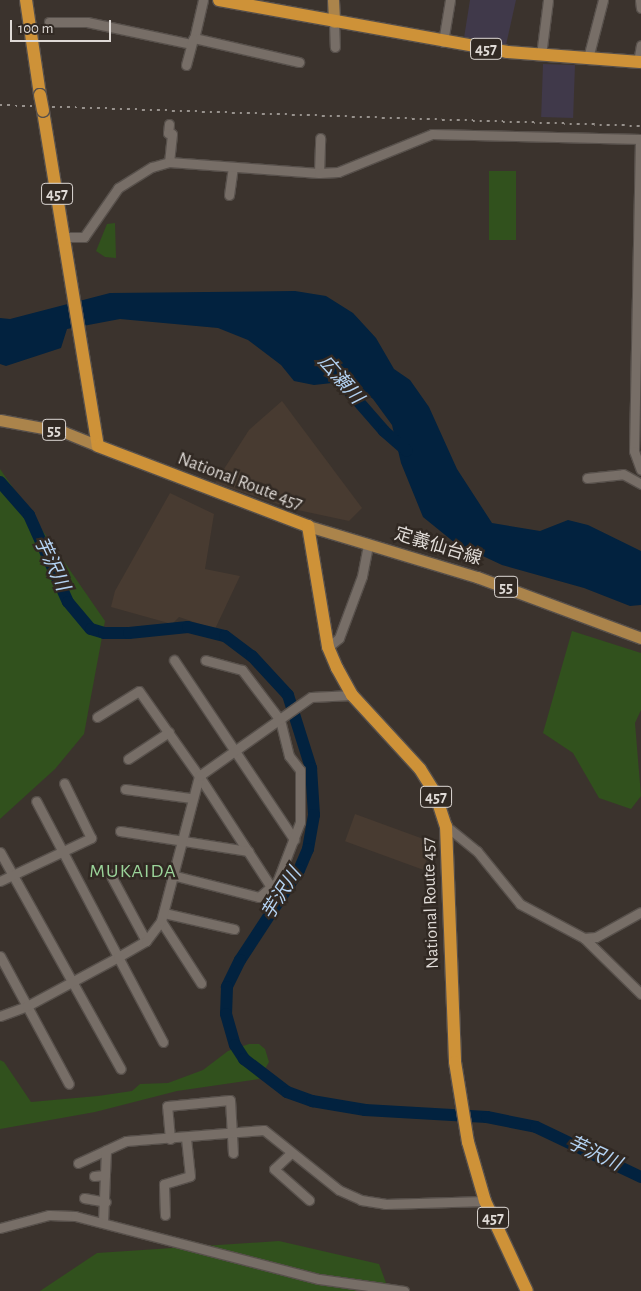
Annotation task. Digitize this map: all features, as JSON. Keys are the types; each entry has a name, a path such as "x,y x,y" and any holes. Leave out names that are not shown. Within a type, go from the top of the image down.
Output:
{"highway":[{"name":"457","path":"26,0 98,446"},
{"name":"457","path":"219,0 443,42 541,55 639,62"},
{"name":"National Route 457","path":"98,446 308,526 328,647 352,694 420,768 435,793 446,826 454,1062 468,1142 485,1201 527,1291"}],"main road":[{"path":"332,0 334,22"},
{"name":"55","path":"4,421 64,432 98,446"},
{"name":"定義仙台線","path":"308,526 549,601 641,638"}],"street":[{"path":"186,65 203,0"},
{"path":"443,42 450,0"},
{"path":"541,55 548,0"},
{"path":"588,58 603,0"},
{"path":"640,0 641,8"},
{"path":"49,22 87,22 299,62"},
{"path":"334,22 334,47"},
{"path":"639,62 641,45"},
{"path":"169,124 168,133 172,134 169,162"},
{"path":"64,237 78,239 90,232 105,204 130,177 169,162 319,173 338,172 432,134 640,139 634,451 641,470"},
{"path":"319,173 320,138"},
{"path":"229,195 233,168"},
{"path":"587,478 622,474 641,484"},
{"path":"328,647 340,638 362,576 368,544"},
{"path":"174,660 294,839"},
{"path":"172,875 259,896 277,882 300,822 300,770 289,756 281,718 242,670 205,660"},
{"path":"97,717 139,691 199,776 271,887"},
{"path":"0,1016 27,1006 73,983 146,941 163,917 191,798 199,776 311,697 352,694"},
{"path":"128,758 169,732"},
{"path":"0,881 92,838 64,783"},
{"path":"125,789 191,798"},
{"path":"36,801 163,1042"},
{"path":"446,826 477,851 520,904 584,938 641,994"},
{"path":"120,831 181,838 248,851"},
{"path":"0,852 120,1069"},
{"path":"110,874 146,941"},
{"path":"584,938 596,937 641,912"},
{"path":"163,917 234,929"},
{"path":"163,917 200,983"},
{"path":"0,956 70,1084"},
{"path":"170,1139 167,1106 230,1100 233,1153"},
{"path":"78,1163 126,1141 186,1138 264,1130 290,1153 339,1190 361,1200 385,1204 485,1201"},
{"path":"165,1215 164,1184 190,1176 186,1138"},
{"path":"103,1222 106,1202 106,1150"},
{"path":"290,1153 274,1169 308,1200"},
{"path":"94,1176 105,1175"},
{"path":"84,1198 106,1202"},
{"path":"0,1228 49,1215 103,1222 319,1279 404,1291"}],"shaded area":[{"path":"470,0 516,0 506,45 464,38"},
{"path":"543,64 575,65 573,118 541,117"},
{"path":"282,401 362,508 349,521 293,509 215,483 249,430"},
{"path":"170,493 214,514 205,569 240,576 215,629 179,617 172,624 111,607 115,591"},
{"path":"355,814 433,842 423,870 345,841"}],"green space":[{"path":"489,171 516,171 516,240 489,240"},
{"path":"115,223 116,258 105,257 96,251 107,224"},
{"path":"0,469 105,621 84,734 55,769 0,819"},
{"path":"572,631 641,653 641,710 635,723 641,796 631,809 599,798 573,753 543,733"},
{"path":"249,1044 259,1044 265,1049 269,1062 259,1079 177,1091 95,1112 0,1129 0,1060 4,1062 31,1102 98,1096 132,1091 140,1084 168,1083 203,1070 228,1051"},
{"path":"279,1241 379,1264 389,1291 40,1291 97,1253"}],"water":[{"path":"295,291 326,296 353,313 376,338 394,369 410,380 429,407 457,469 492,523 540,531 568,520 588,525 641,551 641,605 630,606 584,588 502,565 455,543 423,517 401,463 392,425 373,399 350,381 314,385 294,381 281,365 248,340 218,328 120,319 67,329 61,348 6,366 0,364 0,318 10,319 110,293"}],"waterway":[{"name":"広瀬川","path":"330,369 384,431 407,451"},
{"name":"芋沢川","path":"0,482 29,515 68,602 91,629 104,633 129,633 188,627 225,636 252,656 288,695 311,768 314,815 308,849 299,870 240,960 227,987 226,1014 235,1045 244,1059 287,1092 312,1101 365,1110 487,1117 536,1127 641,1177"}],"railway":[{"path":"0,105 641,126"}],"district":[{"name":"MUKAIDA","path":"133,871"}]}
